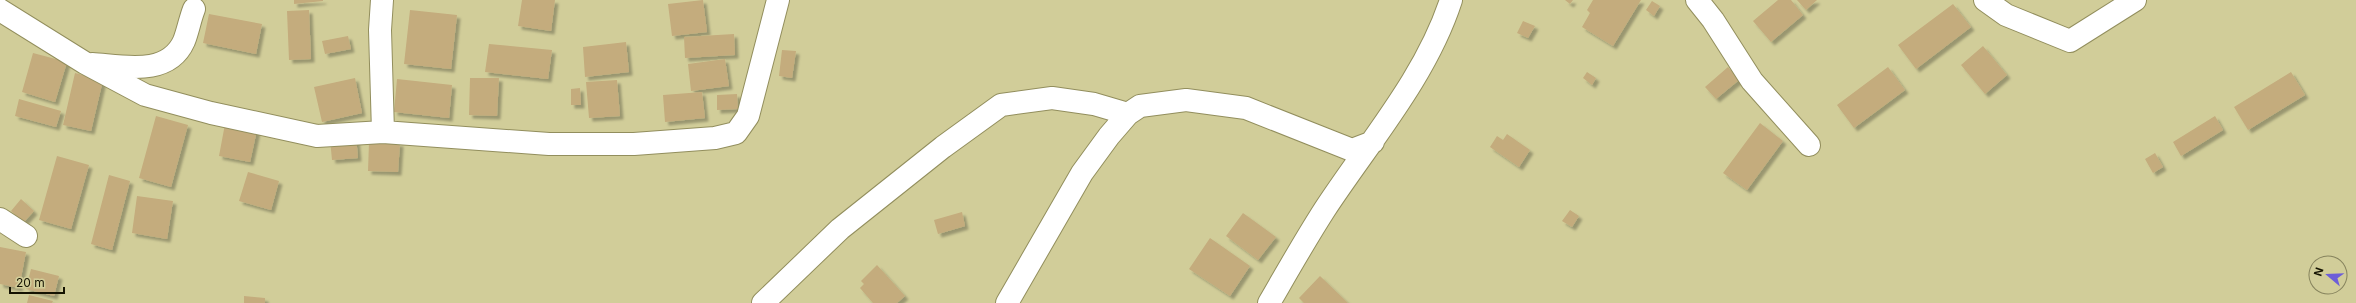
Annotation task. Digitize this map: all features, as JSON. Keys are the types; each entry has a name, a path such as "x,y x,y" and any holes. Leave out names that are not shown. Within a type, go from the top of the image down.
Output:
{"street":[{"path":"382,0 380,30 383,132"},
{"path":"0,10 85,63 145,95 211,113 317,136 383,132 549,144 634,144 715,138 736,133 748,116 778,0"},
{"path":"1269,303 1325,210 1373,142 1441,30 1451,0"},
{"path":"1697,0 1713,20 1752,81 1809,144"},
{"path":"1986,0 2006,15 2070,41 2135,0"},
{"path":"85,63 138,67 159,65 174,56 184,42 194,9"},
{"path":"763,303 840,229 943,147 1001,105 1052,98 1094,104 1128,114"},
{"path":"1007,303 1082,173 1109,136 1128,114 1140,106 1186,100 1246,108 1352,150 1373,142"},
{"path":"0,219 26,236"}],"building":[{"path":"294,0 323,0 323,1 294,4"},
{"path":"522,0 555,0 551,31 518,26"},
{"path":"703,0 707,32 672,36 668,4"},
{"path":"1565,0 1573,0 1570,4"},
{"path":"1593,0 1641,0 1613,46 1582,27 1590,13 1587,10"},
{"path":"1778,0 1791,0 1803,15 1771,42 1753,21"},
{"path":"1797,0 1817,0 1806,10"},
{"path":"1652,1 1660,6 1654,16 1646,10"},
{"path":"1953,4 1971,27 1916,69 1898,45"},
{"path":"309,10 311,59 289,60 287,11"},
{"path":"410,10 457,15 451,69 404,64"},
{"path":"209,14 262,24 256,54 203,43"},
{"path":"1523,21 1535,26 1528,38 1517,33"},
{"path":"734,34 735,55 685,58 684,37"},
{"path":"348,36 351,49 325,54 322,41"},
{"path":"626,42 629,72 585,77 583,47"},
{"path":"489,44 552,50 548,79 485,72"},
{"path":"1983,46 2007,75 1985,94 1961,65"},
{"path":"782,50 796,51 792,78 779,76"},
{"path":"33,53 67,62 55,102 22,92"},
{"path":"725,59 729,86 691,91 688,64"},
{"path":"1728,67 1739,80 1716,99 1705,87"},
{"path":"1888,67 1905,90 1854,128 1837,105"},
{"path":"1587,72 1596,78 1592,85 1583,78"},
{"path":"2291,72 2305,95 2248,130 2234,107"},
{"path":"75,73 103,80 91,131 63,125"},
{"path":"355,78 362,113 322,122 314,87"},
{"path":"470,78 499,78 497,116 469,115"},
{"path":"397,79 452,85 449,118 394,112"},
{"path":"617,80 620,116 589,118 586,82"},
{"path":"580,88 581,105 571,105 571,89"},
{"path":"702,92 705,118 665,122 663,95"},
{"path":"737,94 738,109 717,110 717,95"},
{"path":"19,99 61,111 56,127 15,116"},
{"path":"156,116 188,125 171,187 139,178"},
{"path":"2215,116 2223,130 2181,156 2173,142"},
{"path":"1760,123 1783,141 1747,190 1723,173"},
{"path":"225,124 257,130 250,162 219,156"},
{"path":"1507,134 1530,150 1519,167 1490,147 1497,136 1503,140"},
{"path":"356,136 358,158 332,160 330,139"},
{"path":"369,142 400,143 398,172 368,171"},
{"path":"2155,153 2163,167 2153,173 2145,159"},
{"path":"57,156 89,165 71,229 39,220"},
{"path":"248,172 279,181 271,210 239,201"},
{"path":"109,175 130,181 112,250 91,244"},
{"path":"137,196 173,201 167,239 132,233"},
{"path":"21,199 34,211 23,223 11,211"},
{"path":"1570,210 1579,216 1572,227 1562,221"},
{"path":"962,212 965,226 938,234 934,220"},
{"path":"1243,213 1276,237 1258,260 1226,236"},
{"path":"1210,238 1250,266 1230,296 1189,269"},
{"path":"0,247 26,252 19,288 0,284"},
{"path":"877,265 905,296 897,303 873,303 860,288 864,284 861,281"},
{"path":"31,269 59,276 54,296 26,289"},
{"path":"1320,276 1348,303 1304,303 1299,298"},
{"path":"29,295 53,301 52,303 27,303"},
{"path":"244,296 265,298 265,303 244,303"}]}
